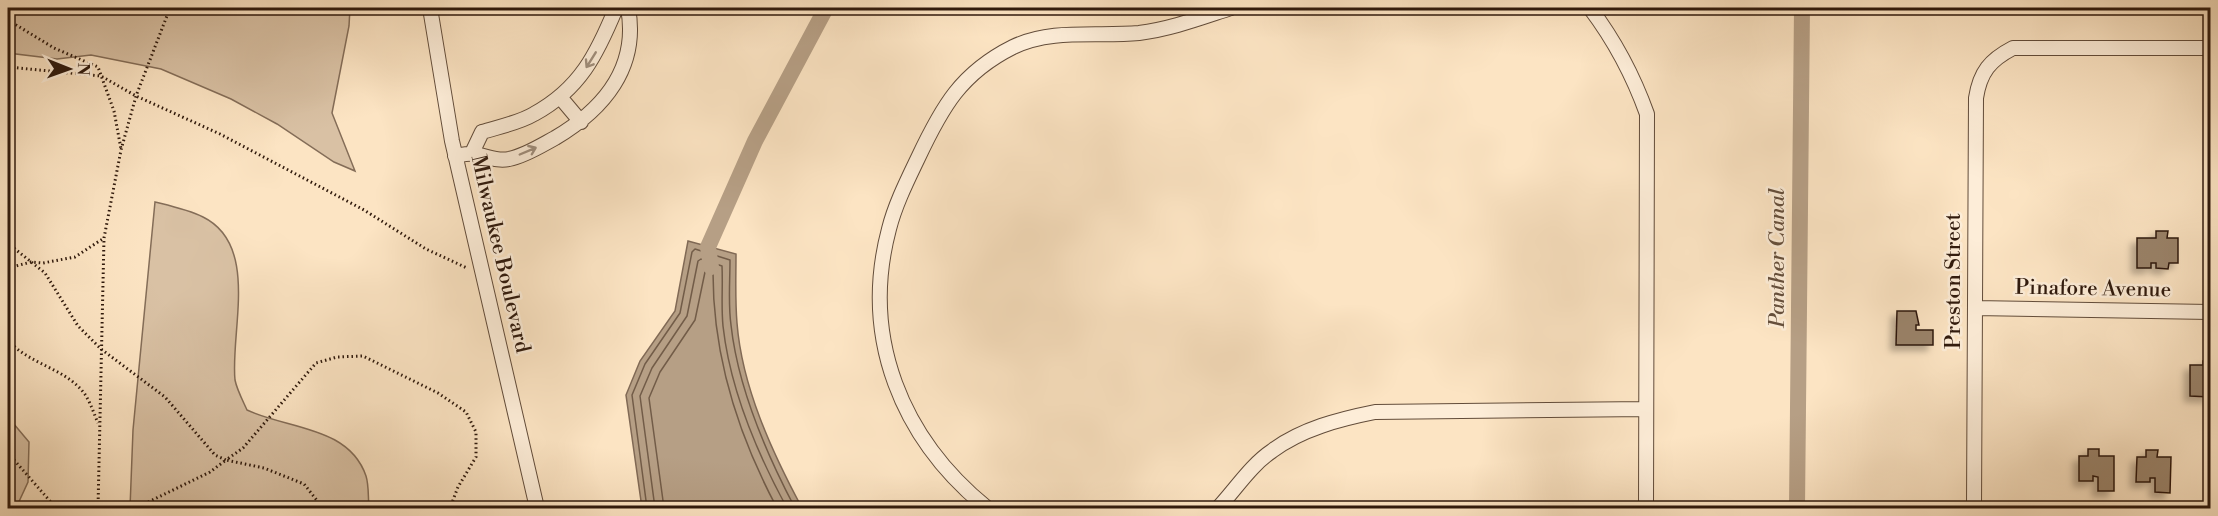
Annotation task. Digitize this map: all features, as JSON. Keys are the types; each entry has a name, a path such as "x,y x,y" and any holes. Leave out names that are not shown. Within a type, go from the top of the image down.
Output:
{"street":[{"name":"Milwaukee Boulevard","path":"430,8 455,156 537,508"},
{"path":"472,153 482,132 532,115 560,97 591,63 616,8"},
{"path":"455,156 472,153 491,159 510,159 542,145 581,122 612,91 628,52 632,27 628,8"},
{"path":"987,508 950,474 919,436 901,402 887,358 882,330 880,287 889,228 929,135 960,84 1015,46 1037,39 1067,35 1138,33 1176,27 1231,8"},
{"path":"1590,8 1609,32 1629,69 1647,114 1646,508"},
{"name":"Preston Street","path":"1974,508 1976,98 1979,79 1993,58 2013,48 2034,46 2211,48"},
{"path":"560,97 581,122"},
{"name":"Pinafore Avenue","path":"1975,308 2211,312"},
{"path":"1218,508 1271,451 1317,428 1346,418 1375,412 1646,409"}],"path":[{"path":"98,508 104,238 121,150 136,96 170,8"},
{"path":"8,20 54,48 98,67 114,111 121,150"},
{"path":"8,66 101,76 136,96 220,134 364,210 426,249 483,273"},
{"path":"8,237 15,249 45,273 78,326 101,349 165,397 215,455 226,460 264,468 304,484 322,508"},
{"path":"8,268 31,261 43,263 75,256 104,238"},
{"path":"8,340 18,352 64,376 84,393 99,425"},
{"path":"136,508 210,472 243,448 316,363 337,357 363,356 438,393 466,412 476,432 476,457 458,487 450,508"},
{"path":"8,453 56,508"}],"shaded area":[{"path":"8,8 350,8 349,26 332,113 355,171 334,162 277,124 231,99 161,69 91,55 57,59 8,53"},
{"path":"155,202 203,217 221,230 231,248 237,268 239,291 235,380 247,410 315,431 346,447 358,460 366,476 369,508 130,508 133,430"},
{"path":"8,417 29,442 28,482 16,508 8,508"}],"water":[{"path":"688,241 736,254 737,323 745,371 760,418 802,508 642,508 626,395 640,361 675,311"}],"building":[{"path":"2156,231 2168,231 2167,238 2178,238 2178,263 2169,263 2168,269 2156,268 2156,263 2151,263 2151,268 2137,268 2137,238 2156,238"},
{"path":"1897,311 1916,311 1919,325 1916,325 1916,330 1933,330 1933,345 1896,345"},
{"path":"2203,361 2210,361 2210,397 2190,396 2190,365 2203,365"},
{"path":"2088,449 2099,449 2099,456 2114,456 2114,491 2098,491 2098,477 2093,476 2093,481 2079,481 2079,456 2088,456"},
{"path":"2146,450 2158,450 2157,457 2171,457 2170,493 2155,492 2155,478 2150,478 2150,482 2136,482 2137,457 2146,457"}],"waterway":[{"path":"711,267 708,247 755,141 826,8"},
{"name":"Panther Canal","path":"1797,508 1802,8"}]}
